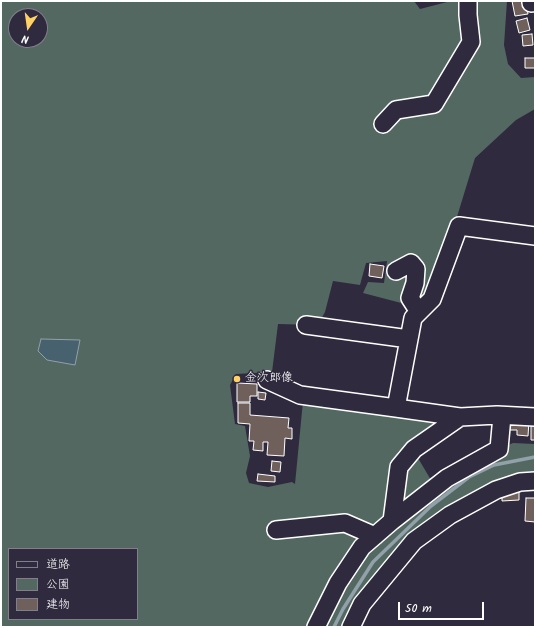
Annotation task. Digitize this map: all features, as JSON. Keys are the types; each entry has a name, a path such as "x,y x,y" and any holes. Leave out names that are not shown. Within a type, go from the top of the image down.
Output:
{"street":[{"path":"383,124 396,110 434,104 472,42 468,15 468,1"},
{"path":"396,408 413,318 432,299 460,226 535,236"},
{"path":"396,271 411,263 416,269 415,283 410,298 419,312"},
{"path":"306,325 409,339"},
{"path":"267,380 300,395 460,417 535,417"},
{"path":"316,627 343,577 362,547 392,521 447,478 499,449 502,416"},
{"path":"392,521 399,467 414,449 460,417"},
{"path":"351,627 366,598 414,541 450,515 496,490 520,482 535,481"},
{"path":"276,530 345,523 375,536"}],"green space":[{"path":"1,1 414,1 420,9 451,1 507,1 504,45 508,64 521,78 535,77 535,109 516,120 475,158 441,269 428,302 405,304 363,293 368,282 384,283 387,261 366,263 360,285 333,281 325,312 318,325 278,324 272,372 236,374 230,385 235,424 245,426 250,456 246,473 249,483 268,487 292,482 295,484 303,401 439,419 398,452 390,485 385,522 311,627 1,627"},
{"path":"513,443 535,444 535,481 503,483 414,541 347,627 321,627 353,568 370,545 482,457"},
{"path":"415,453 431,480 397,505 405,463"}],"water":[{"path":"41,339 80,340 75,365 47,360 38,351"}],"building":[{"path":"512,1 528,1 526,3 528,14 515,16"},
{"path":"527,18 530,30 519,33 516,21"},
{"path":"532,34 533,45 523,46 522,35"},
{"path":"525,58 535,58 535,68 525,68"},
{"path":"370,264 384,266 382,278 369,276"},
{"path":"237,383 257,384 257,396 250,396 250,402 237,402"},
{"path":"258,392 266,393 265,400 258,399"},
{"path":"238,403 250,403 250,415 289,418 288,428 292,428 292,439 285,438 284,456 267,455 268,442 263,442 263,451 253,450 254,441 249,441 250,424 238,423"},
{"path":"509,420 529,421 528,436 517,435 517,430 508,430"},
{"path":"531,421 535,421 535,440 531,440"},
{"path":"272,461 281,462 280,472 271,471"},
{"path":"258,474 275,476 275,482 257,481"},
{"path":"502,490 519,490 519,500 502,501"},
{"path":"526,498 535,498 535,522 525,521"}],"waterway":[{"path":"334,627 343,609 373,562 431,506 469,477 494,465 535,457"}],"place":[{"name":"金次郎像","path":"237,379"}]}
